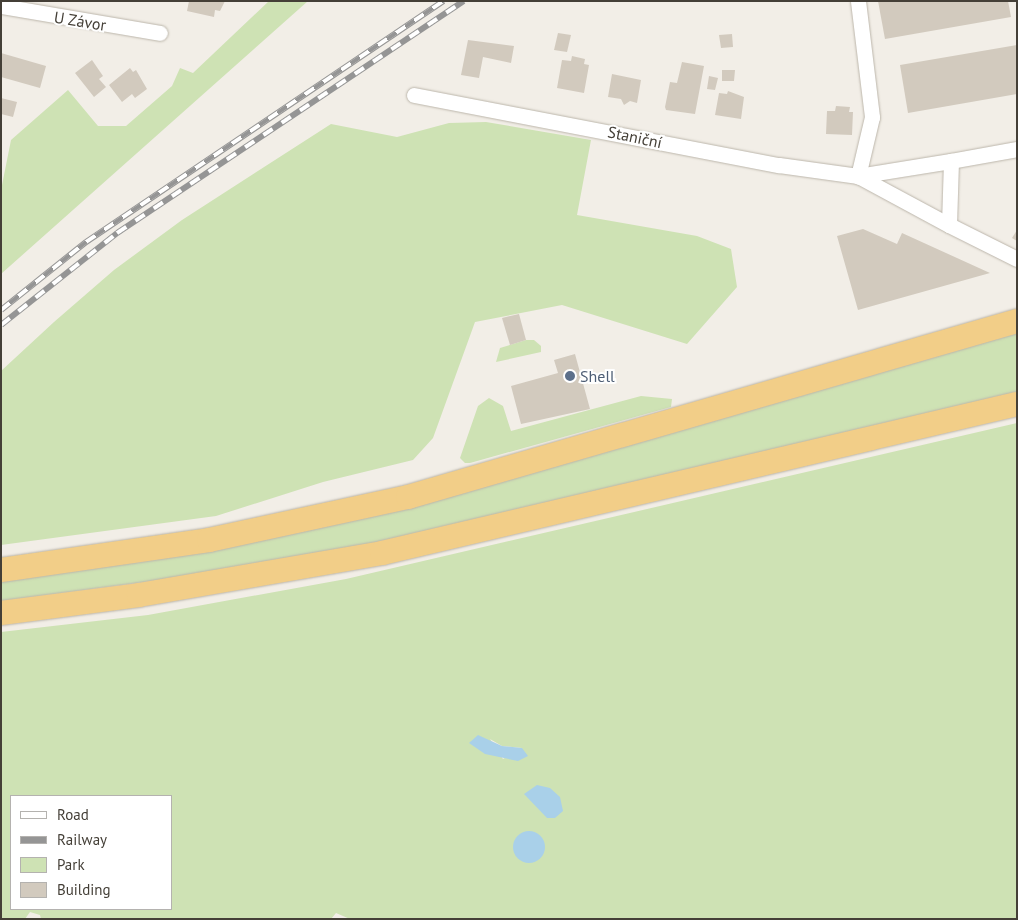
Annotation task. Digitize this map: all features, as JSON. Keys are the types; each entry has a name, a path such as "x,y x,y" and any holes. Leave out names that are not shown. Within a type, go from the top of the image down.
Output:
{"highway":[{"path":"1,570 200,542 399,499 1017,321"},
{"path":"1,612 139,595 382,553 1017,404"}],"street":[{"path":"858,1 872,117 858,176"},
{"name":"U Závor","path":"1,6 160,33"},
{"name":"Staniční","path":"414,95 779,165 858,176 1017,149"},
{"path":"949,225 951,161"},
{"name":"Staniční","path":"858,176 1017,259"}],"green space":[{"path":"269,1 308,1 1,274 1,190 11,140 68,90 98,126 126,126 172,86 180,68 193,73"},
{"path":"486,122 591,140 577,215 697,236 731,249 737,287 687,344 562,305 475,322 433,438 413,460 323,482 216,516 1,545 1,371 54,322 114,270 182,220 331,124 397,137 449,123"},
{"path":"1017,332 1017,393 385,541 241,569 1,601 1,580 141,562"},
{"path":"526,340 534,340 541,346 541,352 496,362 500,348"},
{"path":"641,396 672,399 671,407 470,463 465,463 460,458 478,406 489,398 503,406 511,431"},
{"path":"1017,423 1017,919 350,919 336,913 331,919 41,919 40,915 30,912 25,919 1,919 1,632 148,615 346,579","holes":["490,739 502,746 522,748 503,759"]}],"water":[{"path":"478,735 502,746 522,748 528,756 518,761 485,754 469,743"},
{"path":"537,785 550,788 560,797 563,811 555,818 547,818 524,794"},
{"path":"529,831 535,832 540,836 544,841 544,853 540,858 535,862 529,863 523,862 518,858 514,853 513,847 514,841 518,836 523,832"}],"building":[{"path":"189,1 225,1 220,11 215,10 214,17 187,11"},
{"path":"878,1 1008,1 1011,17 885,39"},
{"path":"558,33 571,35 567,52 554,50"},
{"path":"732,34 733,47 721,48 719,35"},
{"path":"468,40 514,46 511,63 483,57 479,78 461,75"},
{"path":"1017,45 1017,94 908,113 900,65"},
{"path":"1,53 46,66 40,88 1,77"},
{"path":"572,56 585,59 584,64 589,65 584,93 557,88 562,60 571,61"},
{"path":"92,60 103,76 99,79 106,87 94,97 75,73"},
{"path":"682,62 704,66 695,114 666,110 665,107 670,82 677,83"},
{"path":"130,68 133,72 136,70 147,89 135,98 132,94 122,102 109,85"},
{"path":"722,70 735,70 734,81 722,81"},
{"path":"612,74 641,80 637,103 630,101 624,105 621,99 608,97"},
{"path":"709,76 718,78 715,90 707,89"},
{"path":"728,91 744,97 741,119 715,115 719,93 727,94"},
{"path":"1,98 17,102 13,117 1,114"},
{"path":"836,106 850,107 849,112 853,112 852,135 826,134 827,111 835,111"},
{"path":"863,229 897,244 902,233 990,273 858,310 837,236"},
{"path":"1017,230 1017,241 1012,238"},
{"path":"519,314 526,340 510,345 502,318"},
{"path":"575,354 590,409 521,424 511,386 558,373 554,360"}],"railway":[{"path":"1,310 86,242 443,1"},
{"path":"1,325 117,233 464,1"}],"place":[{"name":"Shell","path":"570,376"}]}
